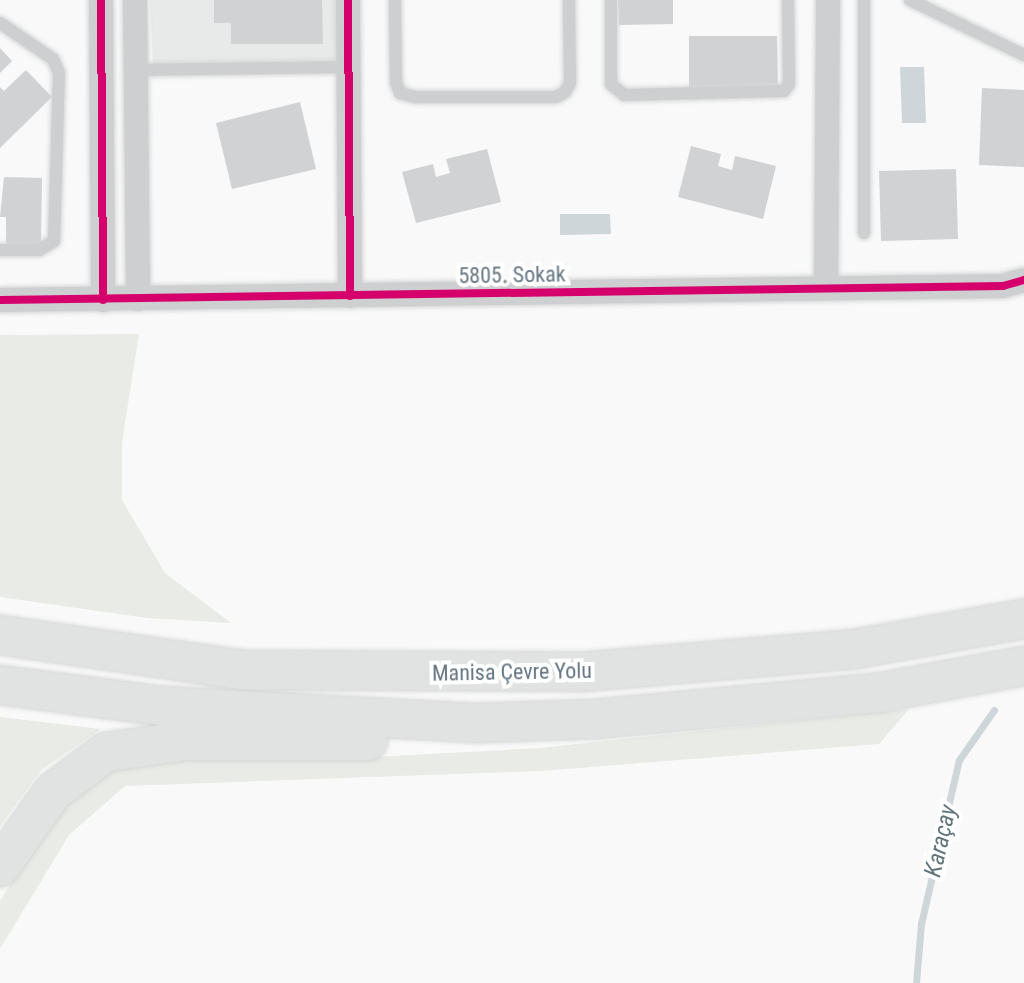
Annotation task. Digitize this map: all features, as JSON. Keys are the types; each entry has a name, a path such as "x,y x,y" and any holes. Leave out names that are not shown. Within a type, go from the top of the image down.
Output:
{"highway":[{"name":"Manisa Çevre Yolu","path":"0,635 243,670 582,672 855,649 1024,619"},
{"path":"0,620 85,645"},
{"path":"0,685 161,706 478,723 595,719 877,693 1024,666"},
{"path":"0,867 53,792 106,752 185,741 375,742 478,723"}],"street":[{"path":"101,0 103,300"},
{"path":"135,0 138,299"},
{"path":"348,0 350,296"},
{"path":"826,288 828,0"},
{"name":"5805. Sokak","path":"0,300 1003,286 1024,280"}],"lane":[{"path":"395,0 396,82 400,93 415,97 556,97 565,92 570,83 569,0"},
{"path":"611,0 611,84 624,95 784,91 789,84 788,0"},
{"path":"864,0 864,233"},
{"path":"910,0 1024,55"},
{"path":"0,23 53,59 59,73 54,241 39,250 0,250"},
{"path":"135,70 349,67"}],"shaded area":[{"path":"150,0 344,0 345,62 153,66"},
{"path":"900,67 924,67 926,123 902,123"},
{"path":"560,214 610,214 611,234 560,235"},
{"path":"139,334 122,442 122,500 165,573 231,623 147,618 0,597 0,335"},
{"path":"909,709 879,744 541,771 125,786 69,835 0,949 0,901 55,812 127,759 356,758 540,748"},
{"path":"0,717 101,729 41,770 0,826"}],"building":[{"path":"214,0 322,0 323,44 231,44 231,23 214,23"},
{"path":"618,0 673,0 673,24 619,25"},
{"path":"689,36 777,36 778,90 689,91"},
{"path":"0,48 12,61 0,73"},
{"path":"26,70 52,97 0,148 0,87 4,91"},
{"path":"982,88 1024,90 1024,167 979,165"},
{"path":"300,102 316,169 232,189 216,123"},
{"path":"691,146 721,154 718,166 732,170 735,156 776,166 763,219 678,197"},
{"path":"487,149 501,202 416,223 402,172 433,164 436,177 450,173 446,159"},
{"path":"956,169 958,239 881,241 879,171"},
{"path":"4,177 42,178 41,245 6,244 6,217 0,217"}],"waterway":[{"name":"Karaçay","path":"916,983 921,924 959,760 994,710"}],"cycle path":[{"path":"101,0 103,300"},
{"path":"348,0 350,296"},
{"path":"0,300 1003,286 1024,280"}]}
